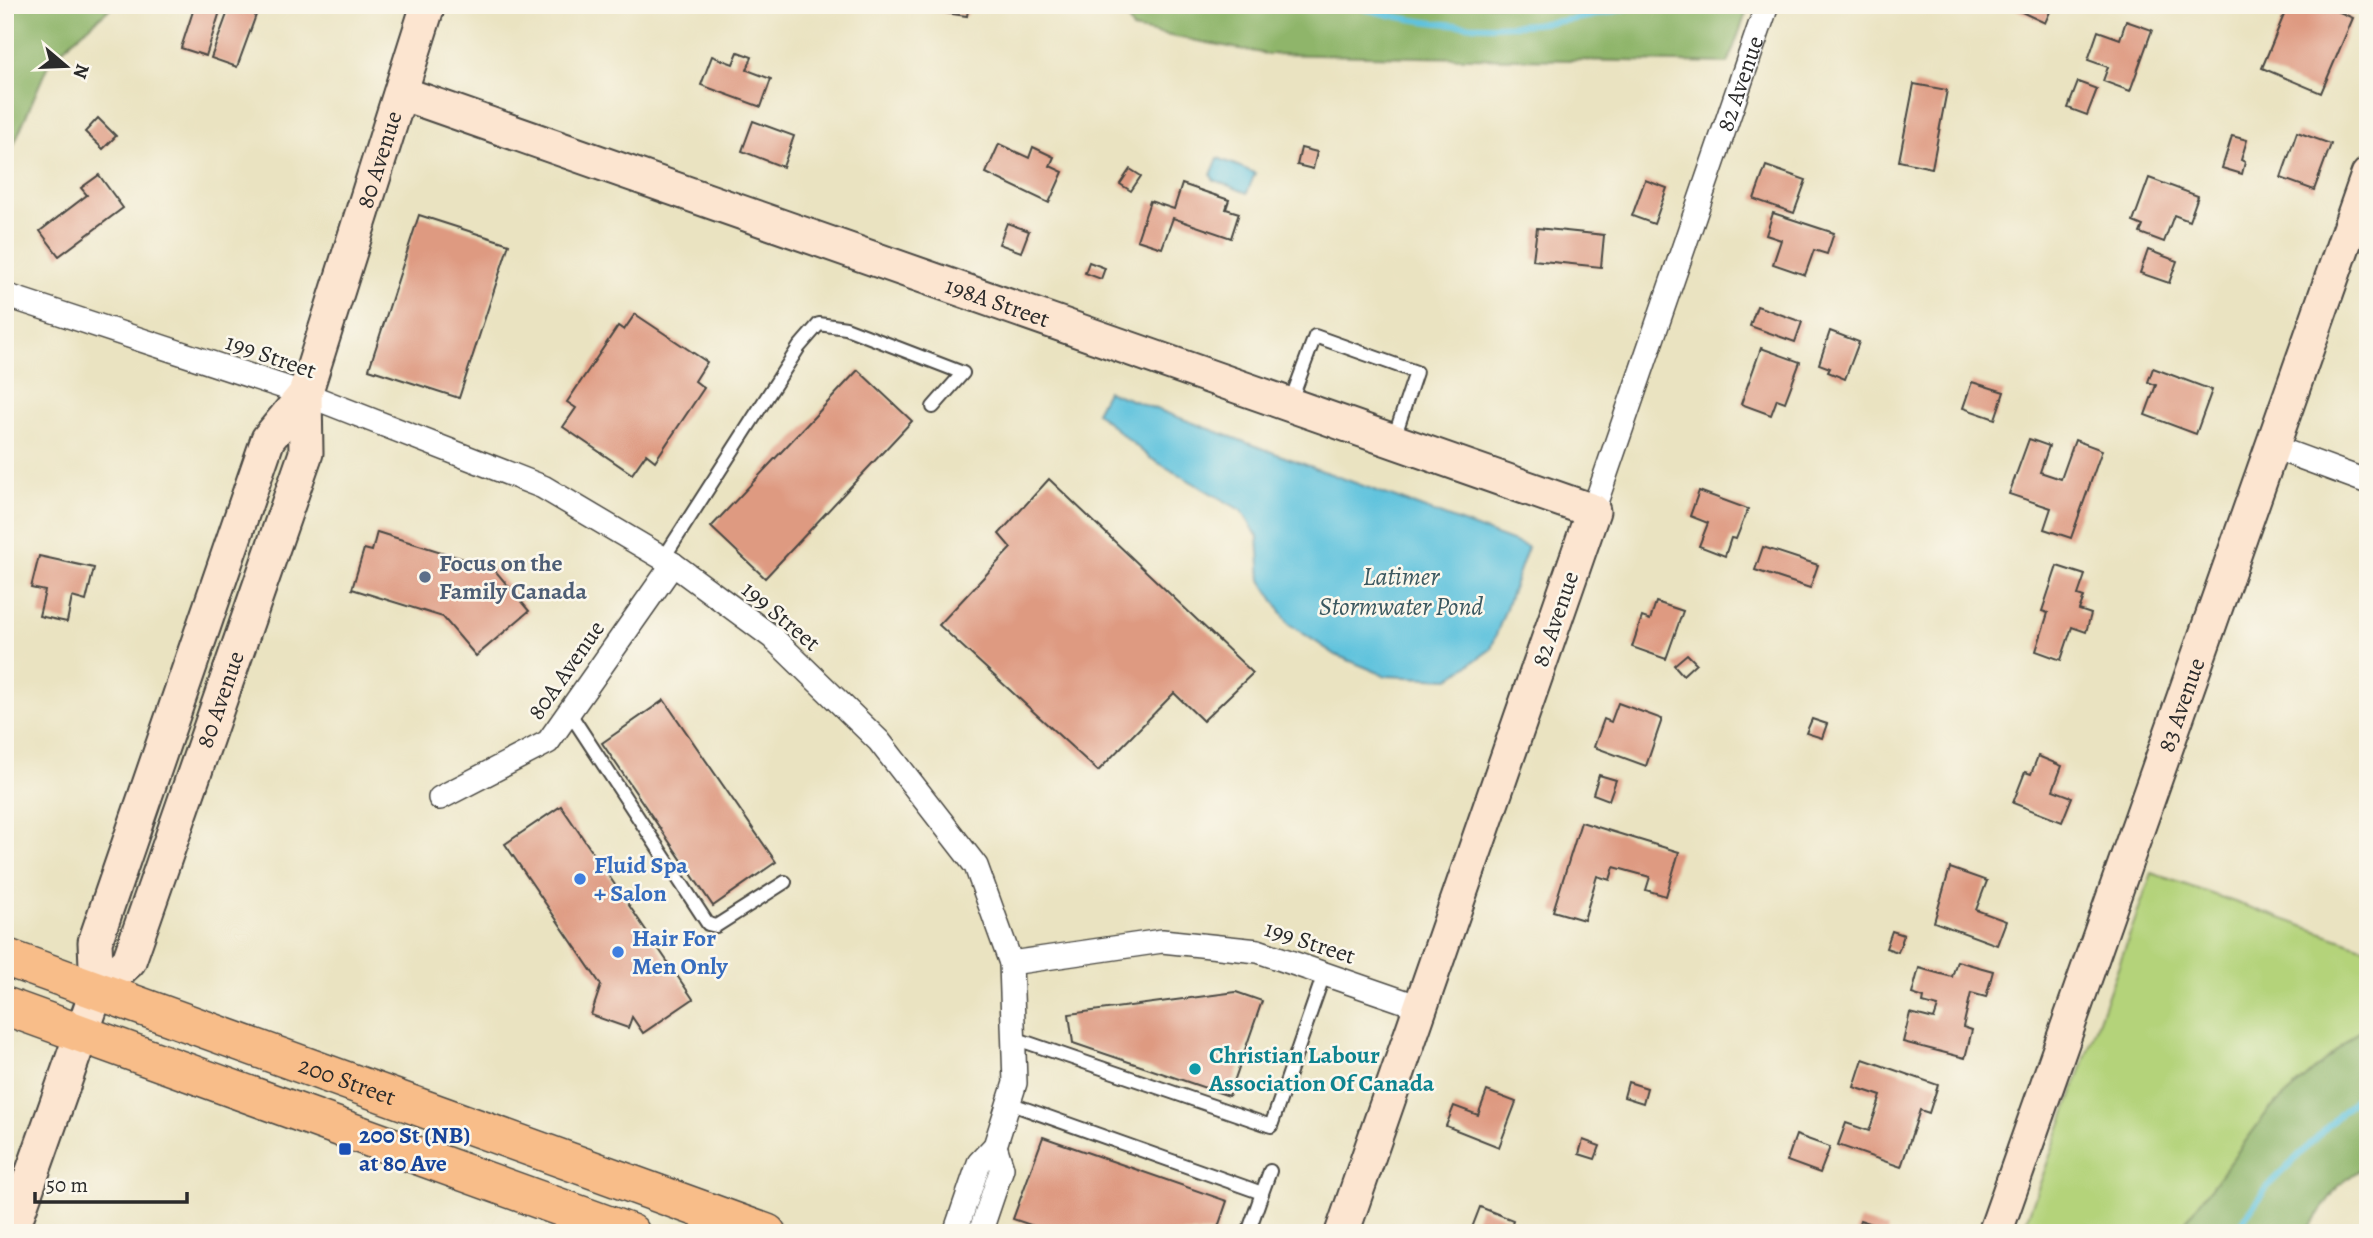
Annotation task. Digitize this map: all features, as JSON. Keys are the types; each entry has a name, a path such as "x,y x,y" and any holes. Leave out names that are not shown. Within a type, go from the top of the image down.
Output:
{"main road":[{"name":"200 Street","path":"5,957 767,1233"},
{"name":"200 Street","path":"5,1006 631,1233"}],"street":[{"name":"80 Avenue","path":"11,1233 97,990 129,961 306,453 304,394 428,5"},
{"name":"82 Avenue","path":"1342,1233 1767,5"},
{"name":"198A Street","path":"401,93 1593,511"},
{"name":"83 Avenue","path":"1995,1233 2368,176"},
{"name":"199 Street","path":"5,295 304,394 543,486 668,562 772,637 880,741 976,866 1011,963 1162,941 1258,951 1420,1007"},
{"path":"2273,447 2368,482"},
{"name":"80A Avenue","path":"440,798 548,742 668,562"},
{"path":"955,1233 979,1163 995,1146 1015,1083 1011,963"},
{"path":"980,1233 1002,1168 995,1146"}],"lane":[{"path":"668,562 799,347 819,324 846,328 963,373 933,407"},
{"path":"1290,405 1315,336 1416,372 1393,441"},
{"path":"569,712 708,923 716,926 785,882"},
{"path":"1014,1038 1271,1126 1324,974"},
{"path":"1009,1103 1262,1193"},
{"path":"1248,1233 1270,1171"}],"green space":[{"path":"5,5 114,5 50,60 5,165"},
{"path":"1120,5 1749,5 1728,63 1267,54 1133,29"},
{"path":"2152,873 2368,949 2368,1023 2269,1111 2177,1233 2022,1233"},
{"path":"2368,1023 2368,1163 2338,1186 2305,1233 2177,1233 2268,1111"}],"water":[{"path":"1218,158 1255,173 1247,193 1214,180 1211,175"},
{"name":"Latimer Stormwater Pond","path":"1107,391 1528,547 1491,649 1449,679 1386,676 1336,655 1289,624 1261,580 1258,537 1242,511 1150,458 1096,412"}],"building":[{"path":"195,5 222,5 206,56 181,48"},
{"path":"912,5 969,5 967,16 911,8"},
{"path":"2007,5 2053,5 2045,23"},
{"path":"2288,5 2324,5 2353,18 2321,93 2262,68"},
{"path":"230,6 256,15 237,67 211,58"},
{"path":"2126,21 2152,30 2130,91 2103,81 2108,67 2088,60 2098,31 2120,39"},
{"path":"738,52 752,57 747,70 771,79 761,107 701,85 712,56 733,64"},
{"path":"2078,82 2097,89 2087,115 2068,108"},
{"path":"1914,84 1947,90 1932,168 1899,161"},
{"path":"98,118 116,136 103,149 85,132"},
{"path":"753,121 794,136 783,167 742,151"},
{"path":"2297,132 2331,144 2314,190 2281,178"},
{"path":"2232,136 2247,140 2241,160 2245,162 2242,174 2222,168"},
{"path":"999,144 1029,158 1033,147 1054,157 1050,166 1063,172 1049,203 986,173"},
{"path":"1301,148 1317,152 1313,169 1297,165"},
{"path":"1766,166 1806,180 1794,213 1754,199"},
{"path":"1130,169 1141,176 1131,191 1120,184"},
{"path":"99,175 123,208 59,256 40,231 87,195 81,188"},
{"path":"2149,178 2198,196 2189,221 2174,215 2164,242 2140,233 2143,226 2133,222"},
{"path":"1645,180 1667,188 1654,224 1632,216"},
{"path":"1182,184 1229,200 1226,209 1239,213 1231,238 1173,218 1162,248 1137,240 1150,201 1174,209"},
{"path":"1773,213 1834,233 1827,254 1814,250 1805,275 1773,264 1781,240 1766,235"},
{"path":"419,215 509,244 459,398 369,369"},
{"path":"1007,223 1029,231 1021,252 999,244"},
{"path":"1537,228 1604,235 1601,267 1533,260"},
{"path":"2148,250 2177,261 2169,283 2140,273"},
{"path":"1089,262 1105,268 1101,279 1085,273"},
{"path":"1757,306 1802,322 1795,342 1750,326"},
{"path":"635,314 707,362 695,381 704,388 655,461 646,454 632,474 563,427 576,408 567,402 618,326 624,330"},
{"path":"1830,331 1859,342 1845,379 1828,372 1830,368 1819,364"},
{"path":"1761,348 1800,362 1785,402 1777,399 1771,415 1741,404"},
{"path":"2153,368 2212,390 2196,434 2145,415 2156,385 2148,382"},
{"path":"858,370 912,421 765,578 711,527"},
{"path":"1972,382 2004,392 1995,419 1963,408"},
{"path":"2029,439 2049,446 2040,472 2061,479 2075,440 2102,450 2071,538 2044,529 2051,508 2009,494"},
{"path":"1049,479 1253,673 1203,721 1174,693 1098,771 939,625 1011,548 999,534"},
{"path":"1699,491 1748,509 1736,539 1731,538 1725,556 1699,546 1708,523 1690,516"},
{"path":"377,532 493,568 529,611 476,656 443,617 352,589 364,549 372,551"},
{"path":"1763,547 1818,565 1810,588 1755,570"},
{"path":"39,556 94,568 86,601 72,597 67,622 39,616 45,591 31,588"},
{"path":"2057,566 2085,575 2078,595 2084,597 2079,610 2091,614 2086,632 2072,627 2061,660 2036,651 2048,613 2042,611"},
{"path":"1656,602 1683,611 1666,659 1632,647 1642,617 1650,620"},
{"path":"1687,654 1696,663 1683,675 1674,665"},
{"path":"664,700 776,862 713,906 602,743"},
{"path":"1618,703 1662,719 1646,766 1594,747 1604,719 1611,722"},
{"path":"1812,719 1827,724 1822,738 1806,733"},
{"path":"2038,756 2062,766 2053,790 2072,797 2062,822 2013,803 2025,772 2031,774"},
{"path":"1599,775 1616,780 1609,800 1593,794"},
{"path":"561,806 693,999 643,1033 632,1017 628,1028 591,1015 601,985 505,844"},
{"path":"1581,822 1679,852 1666,896 1646,890 1650,877 1614,867 1610,880 1597,876 1584,920 1553,911"},
{"path":"1950,868 1987,881 1976,910 2006,921 1997,945 1934,922"},
{"path":"1892,931 1904,935 1898,952 1886,948"},
{"path":"1957,961 1993,971 1986,997 1971,993 1963,1027 1972,1030 1965,1058 1903,1042 1910,1013 1934,1019 1938,1007 1923,1003 1924,998 1912,994 1919,968 1952,977"},
{"name":"Christian Labour Association Of Canada","path":"1236,992 1262,1001 1229,1096 1073,1043 1069,1014"},
{"path":"1863,1059 1938,1085 1929,1113 1920,1110 1901,1167 1838,1145 1846,1123 1869,1131 1881,1096 1854,1087"},
{"path":"1628,1082 1647,1088 1643,1103 1624,1097"},
{"path":"1487,1091 1516,1102 1499,1147 1446,1126 1454,1106 1478,1115"},
{"path":"1796,1135 1830,1147 1820,1173 1787,1161"},
{"path":"1043,1137 1227,1201 1216,1233 1054,1233 1013,1219"},
{"path":"1583,1140 1600,1146 1595,1159 1579,1154"},
{"path":"1480,1207 1513,1220 1510,1230 1517,1233 1470,1233"},
{"path":"1860,1220 1888,1229 1887,1233 1856,1233"}],"waterway":[{"path":"1186,5 1190,8 1223,5"},
{"path":"1351,5 1423,21 1495,26 1567,20 1639,5"},
{"path":"2234,1233 2269,1185 2368,1086"}],"place":[{"name":"Focus on the Family Canada","path":"425,577"},
{"name":"Fluid Spa + Salon","path":"580,879"},
{"name":"Hair For Men Only","path":"618,952"},
{"name":"Christian Labour Association Of Canada","path":"1195,1069"},
{"name":"200 St (NB) at 80 Ave","path":"345,1149"}]}
